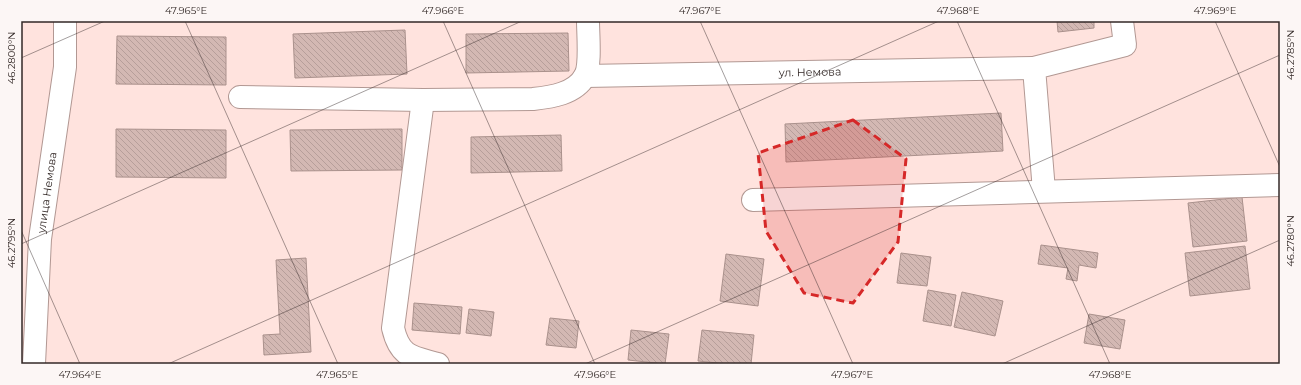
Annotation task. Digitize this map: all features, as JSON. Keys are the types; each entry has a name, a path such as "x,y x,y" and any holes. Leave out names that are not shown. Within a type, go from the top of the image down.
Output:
{"street":[{"name":"улица Немова","path":"34,364 40,239 66,67 65,21"},
{"path":"240,97 423,100 533,99 549,97 565,93 576,86 585,76 588,62 588,21"},
{"name":"ул. Немова","path":"585,76 1034,68 1125,45 1122,21"},
{"path":"1034,68 1044,191"},
{"path":"423,100 393,328 395,337 404,352 410,356 438,364"},
{"path":"753,200 1280,185"}],"highlighted area":[{"path":"853,120 906,159 898,242 853,303 804,293 766,231 758,153"}],"building":[{"path":"1057,21 1094,21 1094,28 1058,32"},
{"path":"405,30 407,74 295,78 293,34"},
{"path":"568,33 569,71 466,73 466,34"},
{"path":"117,36 226,37 226,85 116,84"},
{"path":"1001,113 1003,151 786,162 785,124"},
{"path":"116,129 226,130 226,178 116,177"},
{"path":"402,129 402,170 291,171 290,130"},
{"path":"561,135 562,171 471,173 471,137"},
{"path":"1242,197 1247,241 1193,247 1188,203"},
{"path":"1041,245 1098,253 1096,268 1079,265 1077,281 1066,279 1068,268 1038,264"},
{"path":"1245,246 1250,289 1190,296 1185,253"},
{"path":"901,253 931,257 927,286 897,283"},
{"path":"726,254 764,259 758,306 720,301"},
{"path":"306,258 311,352 264,355 263,335 280,334 276,260"},
{"path":"928,290 956,295 951,326 923,321"},
{"path":"962,292 1003,301 995,336 954,327"},
{"path":"414,303 462,307 460,334 412,330"},
{"path":"469,309 494,312 491,336 466,333"},
{"path":"1089,314 1125,320 1120,349 1084,343"},
{"path":"550,318 579,321 576,348 546,345"},
{"path":"631,330 669,334 665,364 628,360"},
{"path":"702,330 754,335 751,364 727,364 698,361"}]}
